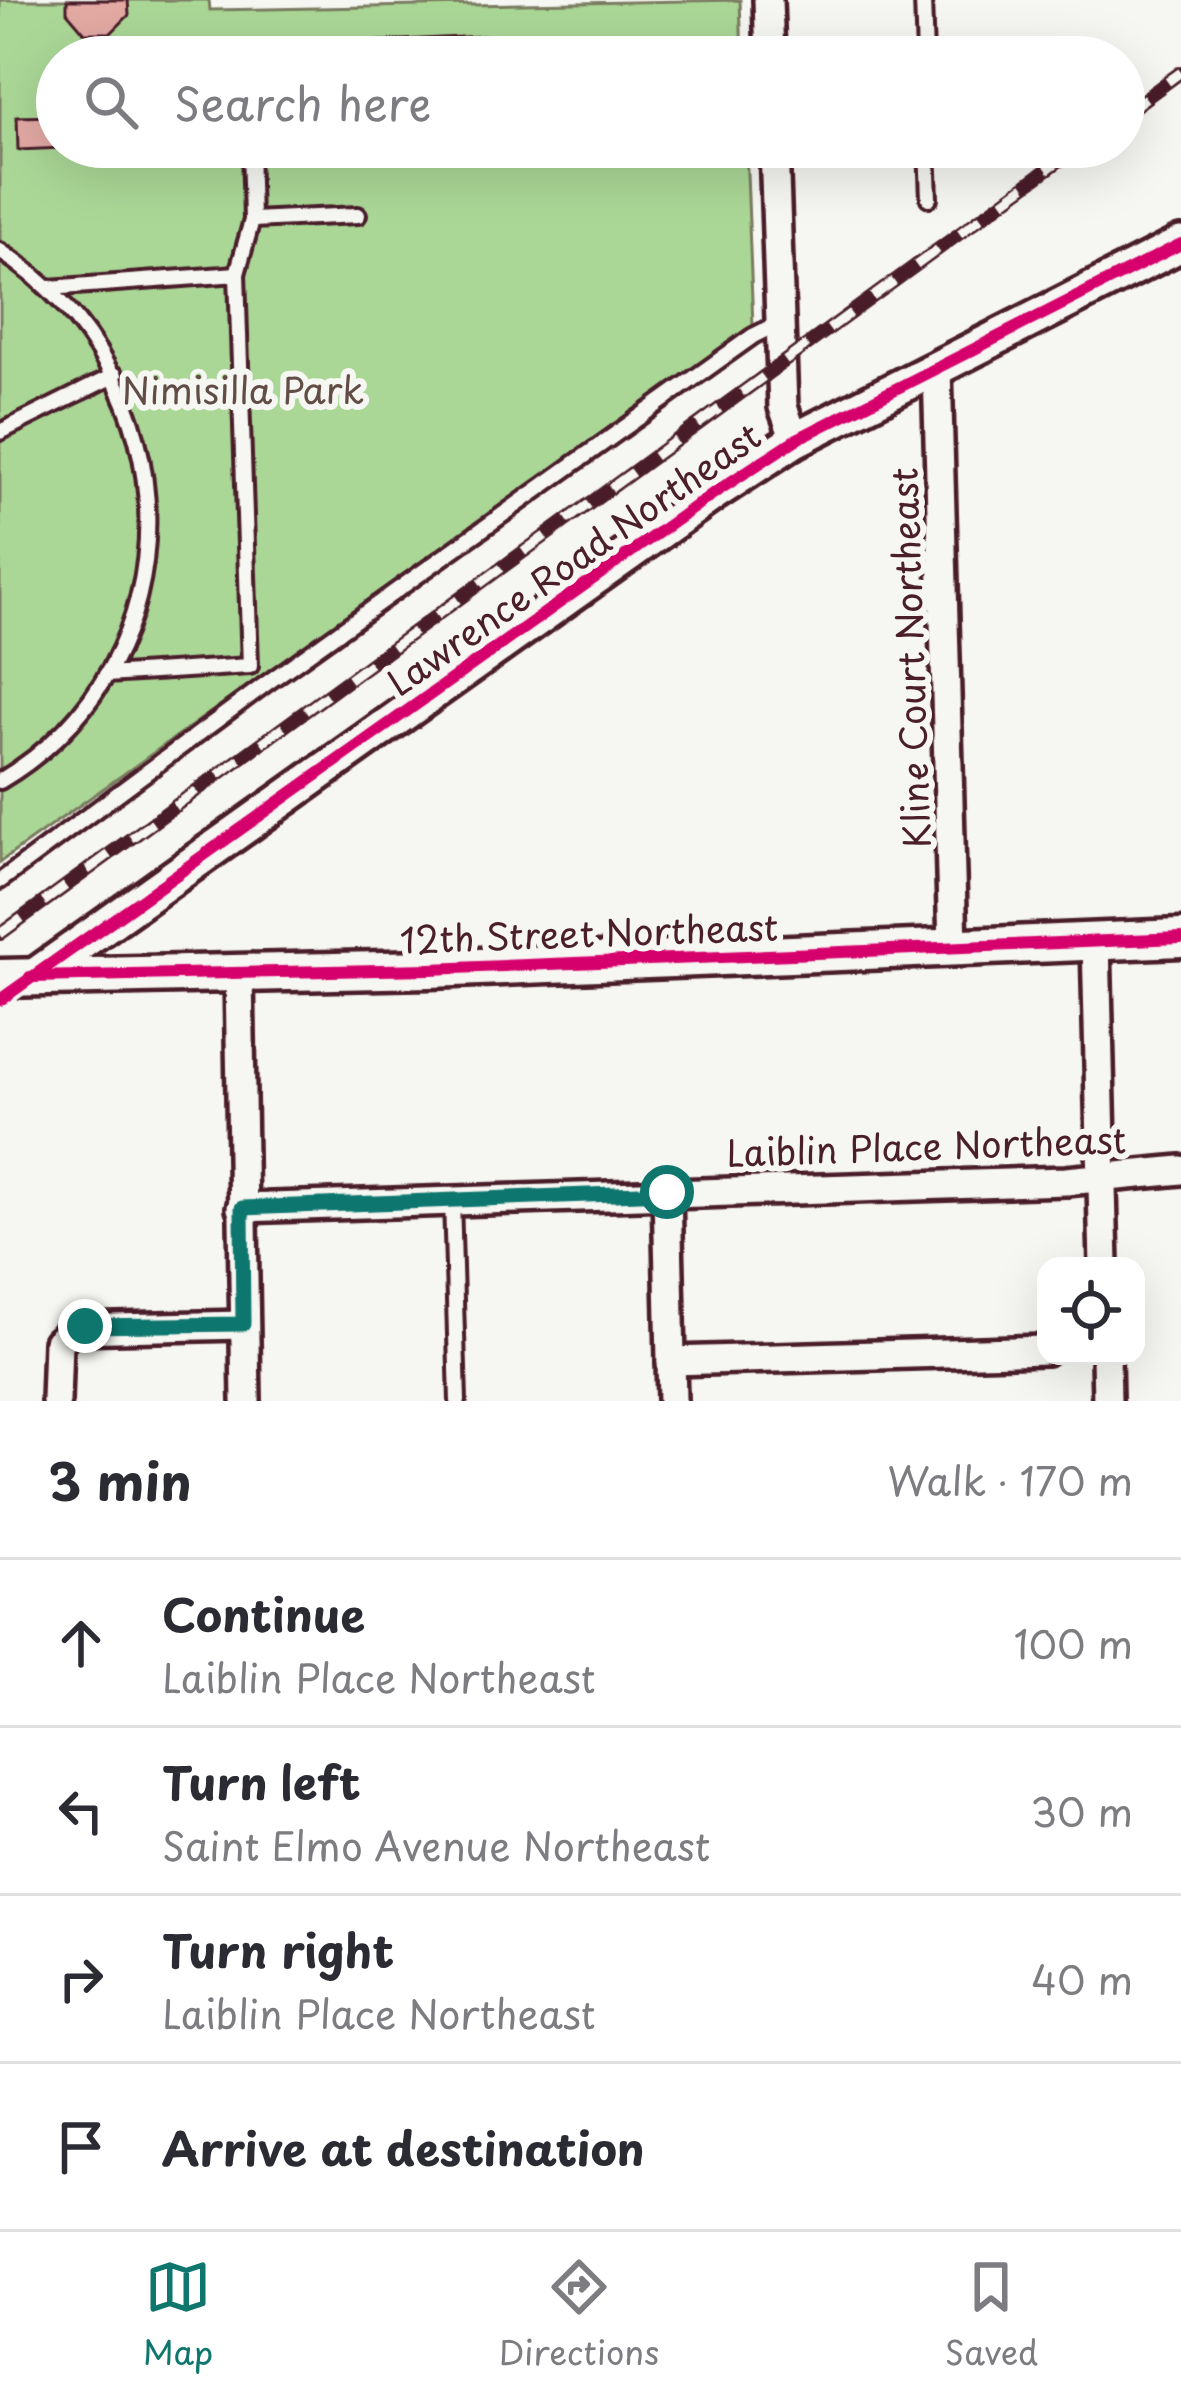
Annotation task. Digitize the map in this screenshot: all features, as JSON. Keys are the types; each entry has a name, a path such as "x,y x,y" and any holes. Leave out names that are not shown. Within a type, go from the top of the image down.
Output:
{"main road":[{"name":"12th Street Northeast","path":"17,978 1181,938"}],"street":[{"path":"768,0 769,36"},
{"path":"775,168 783,407 794,440"},
{"name":"Lawrence Road Northeast","path":"17,978 794,440 1181,244"},
{"name":"Kline Court Northeast","path":"937,368 952,947"},
{"path":"1096,941 1104,1257"},
{"path":"238,974 246,1401"},
{"path":"0,1000 17,978"},
{"name":"Laiblin Place Northeast","path":"242,1208 1181,1170"},
{"path":"667,1192 672,1401"},
{"path":"56,1401 56,1351 62,1335 85,1326 243,1324"},
{"path":"671,1361 1037,1350"},
{"path":"1106,1365 1107,1401"}],"lane":[{"path":"923,0 924,36"},
{"path":"251,168 252,220 237,274 250,666 267,683"},
{"path":"928,168 929,198"},
{"path":"252,220 358,215"},
{"path":"0,251 49,288 79,320 115,375 138,436 148,499 139,594 106,675 60,734 0,781"},
{"path":"49,288 237,274"},
{"path":"0,881 267,683 753,336 781,322"},
{"path":"0,432 115,375"},
{"path":"106,675 250,666"},
{"path":"452,1200 458,1401"}],"green space":[{"name":"Nimisilla Park","path":"0,0 209,0 210,10 740,0 741,36 36,36 36,168 747,168 753,326 0,862"}],"building":[{"path":"67,0 128,0 129,15 111,33 85,33 67,12"},
{"path":"17,117 36,117 36,149 18,150"}],"railway":[{"path":"1145,99 1181,72"},
{"path":"0,934 1049,168"}],"cycle path":[{"path":"0,1000 795,440 1181,244"},
{"path":"30,977 430,969 1181,938"}],"route":[{"path":"85,1326 243,1324 242,1208 667,1192"}]}
